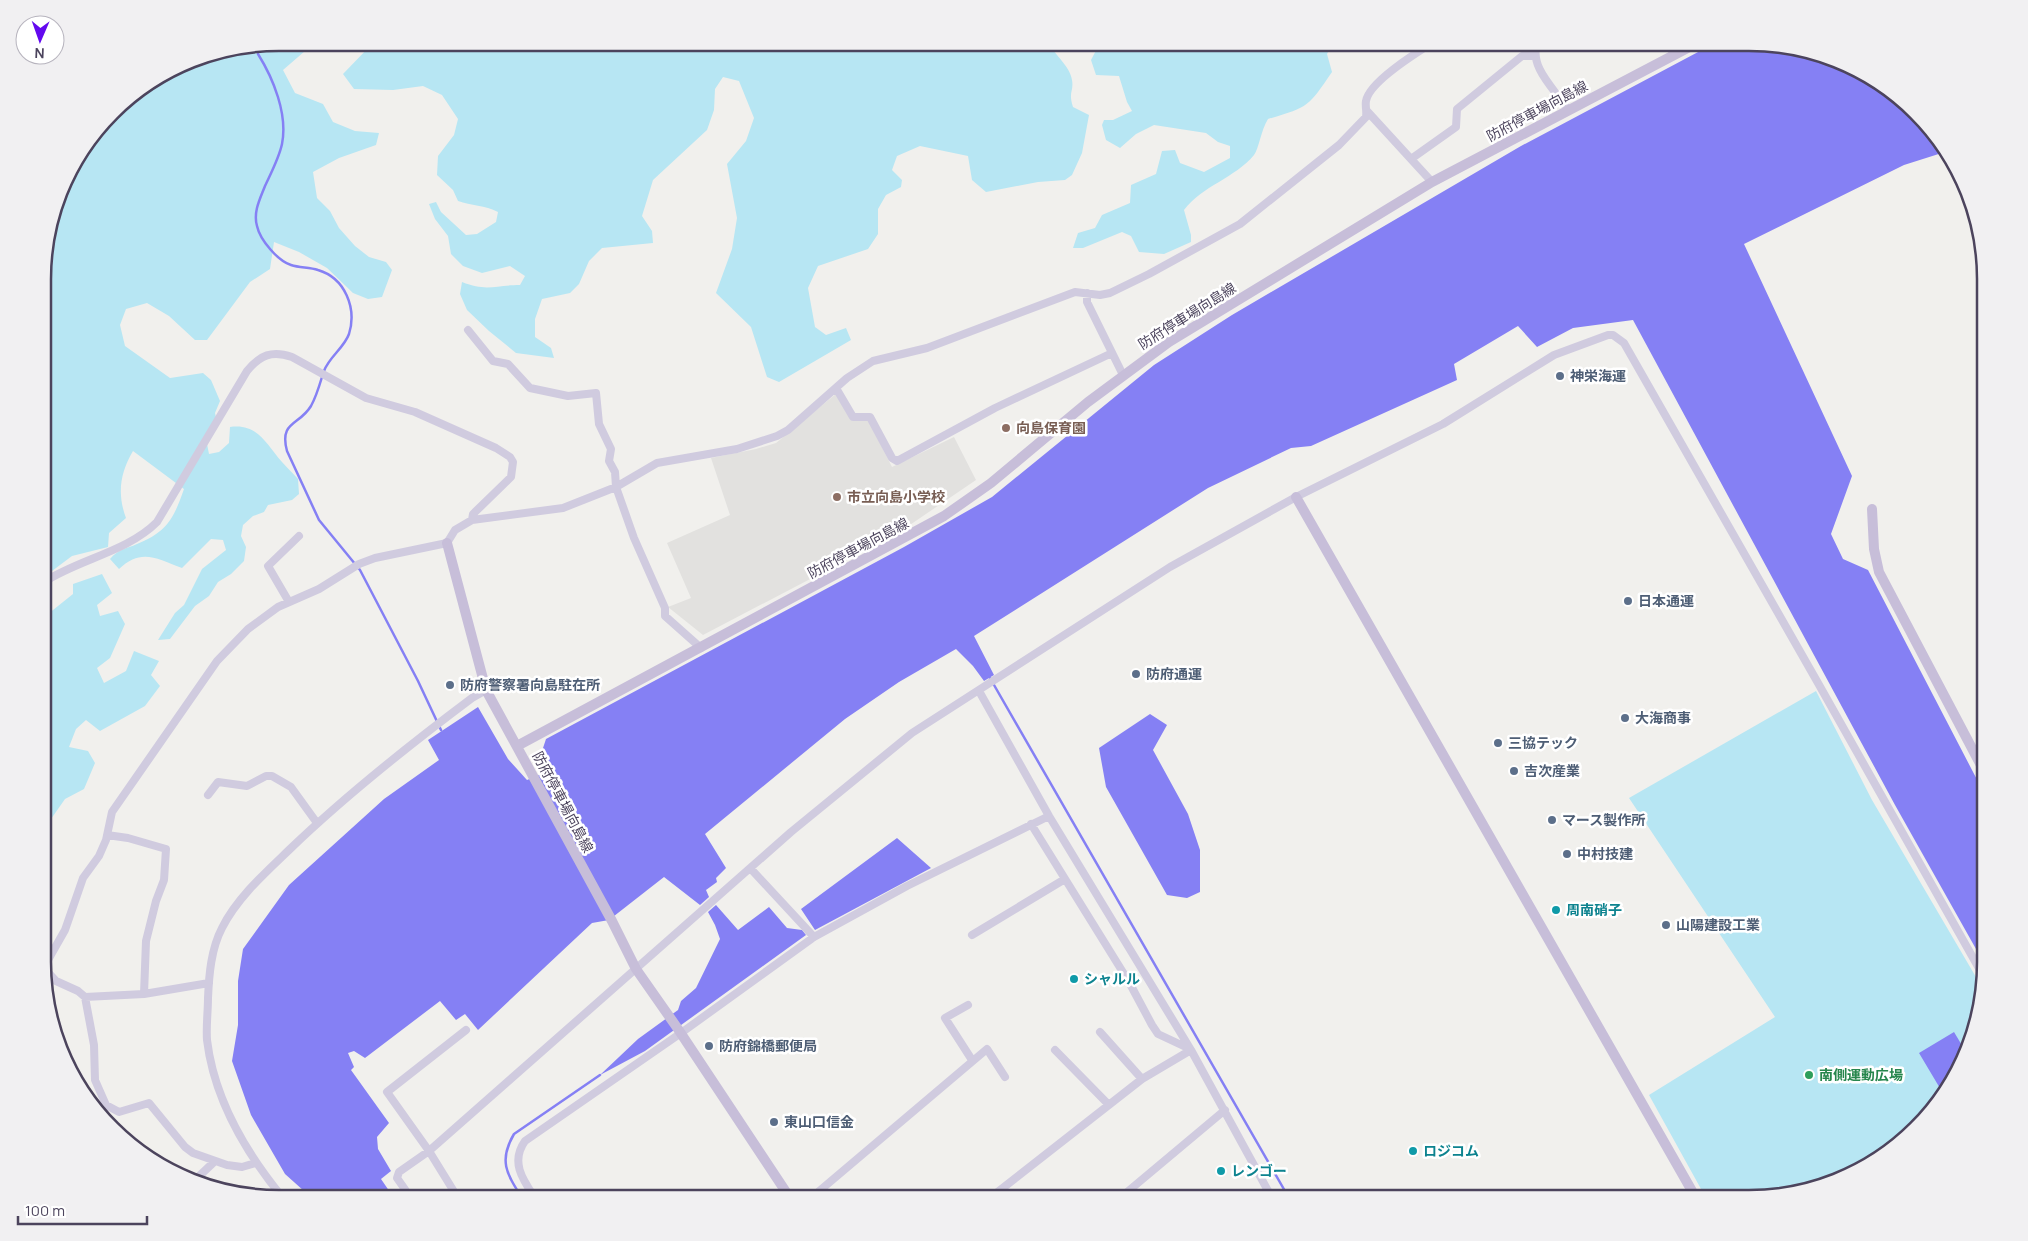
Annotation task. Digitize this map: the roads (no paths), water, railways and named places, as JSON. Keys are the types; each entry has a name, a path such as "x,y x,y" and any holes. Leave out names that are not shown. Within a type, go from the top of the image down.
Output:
{"main road":[{"name":"防府停車場向島線","path":"785,1190 680,1031 636,969 517,746 944,516 991,483 1123,375 1169,342 1432,182 1680,51"},
{"path":"1296,497 1691,1190"},
{"path":"1872,509 1874,549 1879,572 1977,757"},
{"path":"447,543 486,690 517,746"}],"street":[{"path":"51,956 66,930 79,888 100,856 112,812 217,662 248,629 278,608 319,588 359,564 375,558 447,543 455,530 472,520 550,511 616,487 657,463 737,449 777,436 788,430 836,388 873,360 927,348 1044,302 1075,292 1100,295 1118,289 1149,274 1240,224 1339,145 1366,117 1366,102 1370,92 1381,80 1420,51"},
{"path":"1535,51 1536,65 1568,110"},
{"path":"1411,159 1456,128 1456,109 1522,56 1534,56"},
{"path":"1367,111 1432,182"},
{"path":"1087,293 1087,302 1123,375"},
{"path":"468,330 493,360 508,364 530,388 568,396 596,393 599,424 611,449 610,461 615,472 616,487 634,538 665,608 666,616 701,648"},
{"path":"405,1190 397,1178 399,1172 429,1151 791,832 912,733 1170,567 1296,497 1443,424 1554,355 1591,340 1613,335 1624,344 1805,658 1886,806 1977,965"},
{"path":"51,578 76,564 149,530 157,522 256,360 268,354 280,353 366,398 415,412 496,448 510,457 513,462 511,477 473,514 472,520"},
{"path":"836,388 853,417 870,417 892,458 897,462 996,408 1112,353"},
{"path":"289,602 268,566 299,536"},
{"path":"276,1190 255,1163 230,1118 212,1065 207,1038 209,983 216,944 222,928 257,880 318,823 378,770 486,690"},
{"path":"980,691 1049,816 1192,1050 1268,1190"},
{"path":"208,795 218,782 247,786 266,776 272,776 291,787 318,823"},
{"path":"530,1190 518,1167 520,1148 525,1141 814,937 907,886 1049,816"},
{"path":"1032,824 1155,1030 1158,1034 1192,1050"},
{"path":"107,835 128,838 166,850 164,880 156,901 146,941 144,994"},
{"path":"751,869 814,937"},
{"path":"972,935 1065,879"},
{"path":"52,977 56,982 78,991 85,997 94,1045 95,1080 103,1106 119,1112 149,1104 153,1105 185,1147 193,1153 214,1162 242,1167 255,1163"},
{"path":"85,997 144,994 209,983"},
{"path":"968,1005 945,1018 972,1060"},
{"path":"453,1190 429,1151 387,1092 466,1030"},
{"path":"1100,1032 1142,1079"},
{"path":"820,1190 986,1049 1005,1077"},
{"path":"1055,1050 1109,1105"},
{"path":"1000,1190 1142,1079 1192,1050"},
{"path":"1130,1190 1225,1110"},
{"path":"200,1175 214,1162"}],"waterway":[{"path":"258,54 274,85 283,121 282,144 279,155 258,206 256,221 259,232 270,249 286,263 318,270 335,280 342,287 350,304 351,324 349,334 324,371"},
{"path":"322,377 311,406 288,429 285,441 287,451 319,520 360,570 418,681 441,730"},
{"path":"990,678 1284,1190"},
{"path":"517,1190 506,1167 506,1152 514,1134 600,1075"}],"place":[{"name":"神栄海運","path":"1560,376"},
{"name":"向島保育園","path":"1006,428"},
{"name":"市立向島小学校","path":"837,497"},
{"name":"日本通運","path":"1628,601"},
{"name":"防府通運","path":"1136,674"},
{"name":"防府警察署向島駐在所","path":"450,685"},
{"name":"大海商事","path":"1625,718"},
{"name":"三協テック","path":"1498,743"},
{"name":"吉次産業","path":"1514,771"},
{"name":"マース製作所","path":"1552,820"},
{"name":"中村技建","path":"1567,854"},
{"name":"周南硝子","path":"1556,910"},
{"name":"山陽建設工業","path":"1666,925"},
{"name":"シャルル","path":"1074,979"},
{"name":"防府錦橋郵便局","path":"709,1046"},
{"name":"南側運動広場","path":"1809,1075"},
{"name":"東山口信金","path":"774,1122"},
{"name":"ロジコム","path":"1413,1151"},
{"name":"レンゴー","path":"1221,1171"}]}
